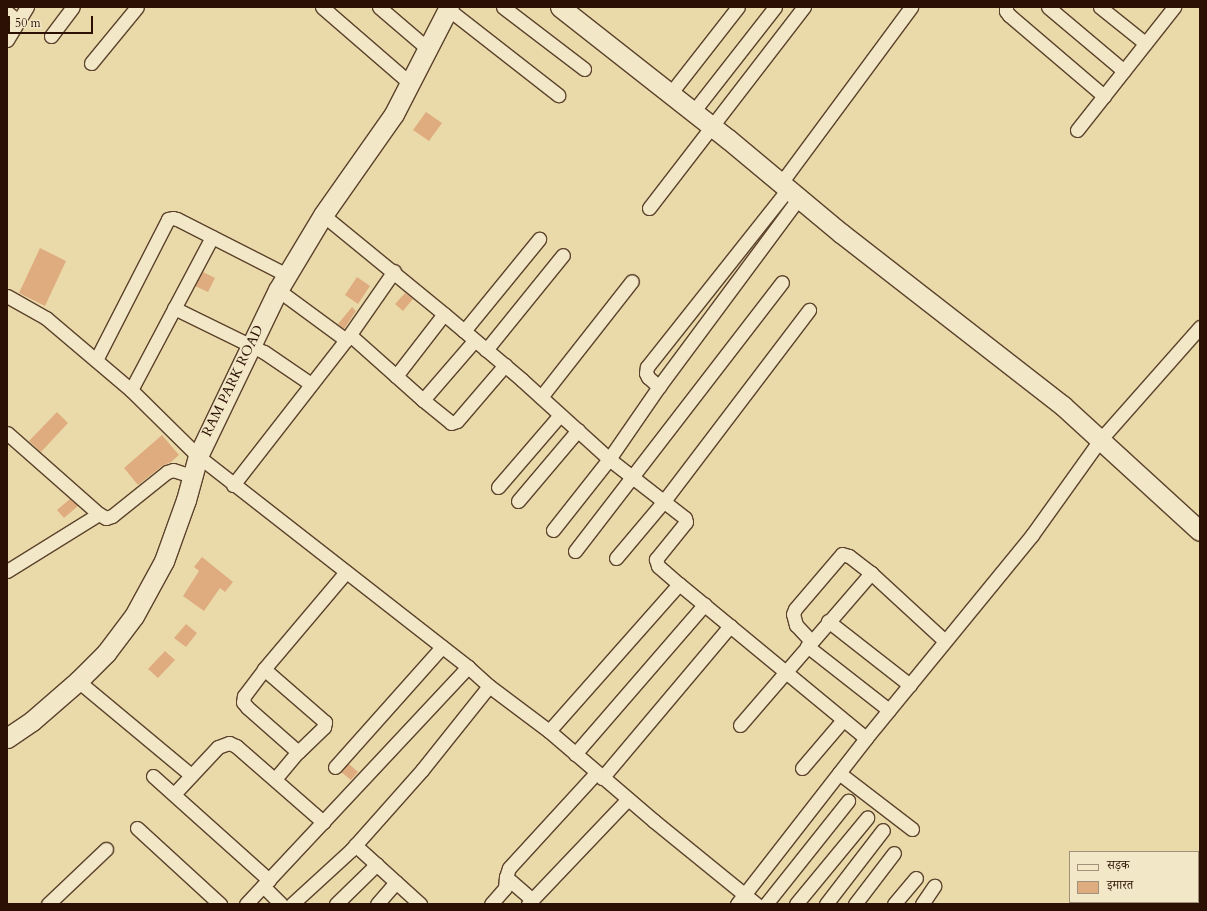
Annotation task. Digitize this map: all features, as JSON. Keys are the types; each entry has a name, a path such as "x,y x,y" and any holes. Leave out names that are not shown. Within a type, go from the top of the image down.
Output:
{"street":[{"path":"7,40 27,7"},
{"path":"51,36 73,7"},
{"path":"91,63 137,7"},
{"path":"322,7 411,84"},
{"path":"379,7 428,49"},
{"path":"503,7 584,69"},
{"path":"560,7 713,127 946,316 1058,402 1200,531"},
{"path":"670,94 738,7"},
{"path":"693,112 775,7"},
{"path":"649,208 713,127 804,7"},
{"path":"1006,7 1006,11 1010,16 1104,96"},
{"path":"1048,7 1124,71"},
{"path":"1100,7 1145,43"},
{"path":"1077,130 1174,7"},
{"path":"449,8 558,95"},
{"name":"RAM PARK ROAD","path":"7,738 32,721 78,681 106,654 134,616 164,561 198,456 282,282 323,215 394,114 411,84 449,8"},
{"path":"553,530 609,459 659,387 908,8"},
{"path":"7,12 18,20"},
{"path":"659,387 648,377 646,373 647,367 789,190"},
{"path":"323,215 394,271 474,341 505,365 609,459 685,518 686,522 658,556 656,563 679,584 866,738"},
{"path":"96,360 168,220 173,218 212,237 282,282 448,421 453,422 505,365"},
{"path":"131,390 212,237"},
{"path":"464,331 539,239"},
{"path":"486,350 563,255"},
{"path":"233,485 348,337 394,271"},
{"path":"541,397 632,281"},
{"path":"575,551 782,282"},
{"path":"7,296 46,318 131,390 198,456 233,485 468,667 489,686 549,731 741,899 756,904"},
{"path":"174,308 264,352 311,384"},
{"path":"616,558 664,501 808,310"},
{"path":"396,376 444,314"},
{"path":"741,899 866,738 1032,535 1100,440 1200,327"},
{"path":"423,400 474,341"},
{"path":"498,487 560,415"},
{"path":"518,501 578,430"},
{"path":"7,433 99,514 106,518 112,516 167,472 173,470 192,476"},
{"path":"7,572 99,514"},
{"path":"889,710 809,643 796,625 793,614 795,609 842,554 849,556 871,573 945,641"},
{"path":"298,752 243,702 247,691 264,668 346,572"},
{"path":"740,725 809,643 871,573"},
{"path":"549,731 679,584"},
{"path":"575,754 705,604"},
{"path":"828,621 910,684"},
{"path":"491,904 505,888 506,876 510,868 599,775 730,626"},
{"path":"335,767 442,647"},
{"path":"246,904 468,667"},
{"path":"264,668 325,722 324,727 298,752 275,779"},
{"path":"78,681 191,775"},
{"path":"292,904 355,845 422,770 489,686"},
{"path":"802,768 843,720"},
{"path":"174,794 218,747 229,743 236,746 323,822"},
{"path":"839,773 912,829"},
{"path":"153,776 174,794 266,883 281,904"},
{"path":"506,876 530,902 628,800"},
{"path":"766,904 848,801"},
{"path":"796,904 867,818"},
{"path":"137,828 220,904"},
{"path":"826,904 883,830"},
{"path":"355,845 419,904"},
{"path":"48,904 106,850"},
{"path":"855,904 894,853"},
{"path":"336,904 377,864"},
{"path":"894,904 916,878"},
{"path":"377,904 396,882"},
{"path":"922,904 934,886"}],"building":[{"path":"426,112 442,123 429,141 413,130"},
{"path":"40,248 66,261 45,306 19,293"},
{"path":"203,272 215,278 208,292 195,286"},
{"path":"357,277 370,286 358,304 345,295"},
{"path":"405,293 413,299 403,311 395,304"},
{"path":"352,307 356,311 344,329 338,324"},
{"path":"57,412 68,423 41,452 29,441"},
{"path":"162,435 179,455 138,485 124,468"},
{"path":"70,499 78,506 64,518 57,510"},
{"path":"202,557 233,582 225,592 220,588 204,611 183,596 199,571 194,567"},
{"path":"186,624 197,633 186,647 174,638"},
{"path":"165,651 175,660 158,678 148,669"},
{"path":"349,764 358,772 351,780 341,772"}]}
